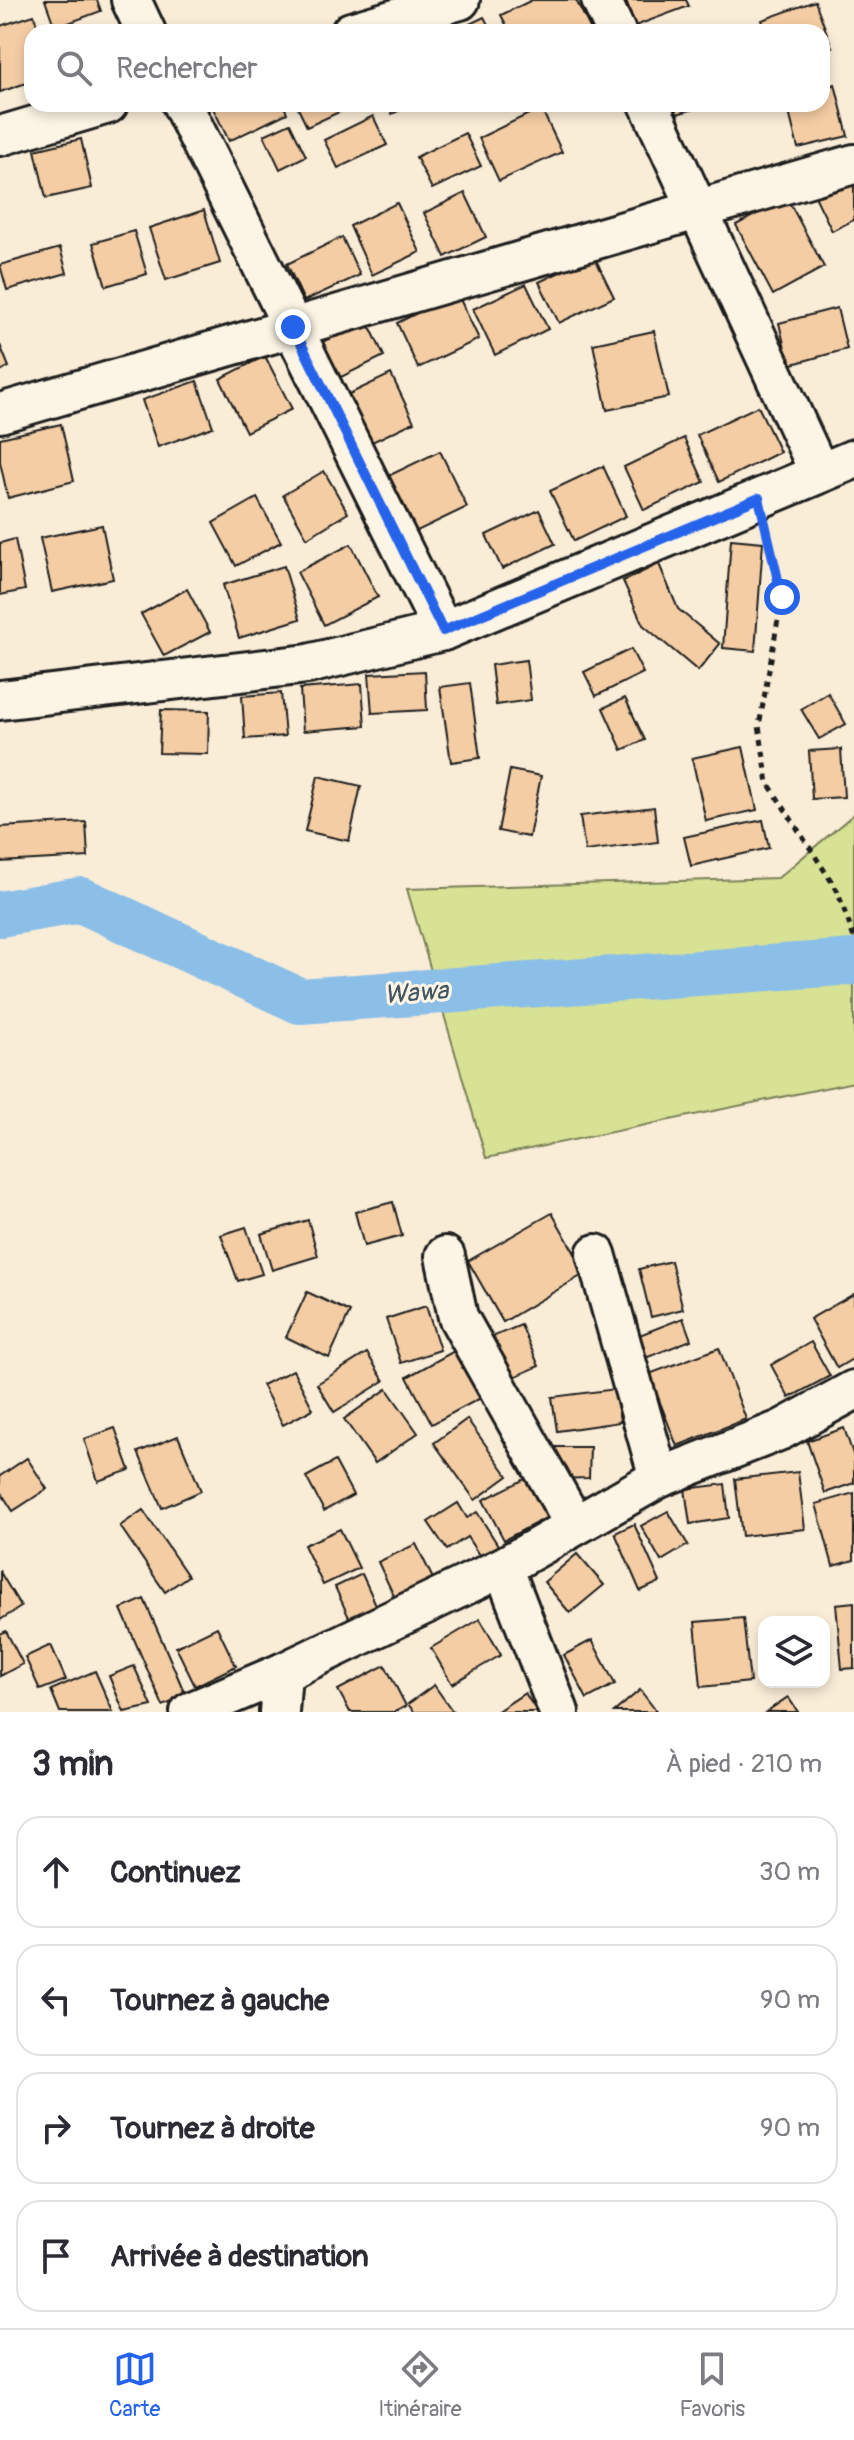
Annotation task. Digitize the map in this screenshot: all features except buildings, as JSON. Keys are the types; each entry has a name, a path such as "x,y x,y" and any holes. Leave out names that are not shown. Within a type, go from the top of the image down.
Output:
{"street":[{"path":"131,0 142,24"},
{"path":"378,24 460,0"},
{"path":"601,0 612,24"},
{"path":"0,136 81,112"},
{"path":"186,112 443,631"},
{"path":"653,112 819,472"},
{"path":"0,413 854,164"},
{"path":"0,700 308,664 443,631 854,459"},
{"path":"596,1254 659,1478"},
{"path":"445,1256 458,1317 574,1524"},
{"path":"190,1712 282,1673 503,1567 659,1478 781,1430 854,1390"},
{"path":"503,1567 559,1712"},
{"path":"279,1712 282,1673"}],"path":[{"path":"759,498 782,597 759,726 768,783 837,890 854,937"}],"green space":[{"path":"854,814 854,1082 486,1158 407,889 778,878"}],"waterway":[{"name":"Wawa","path":"0,914 81,900 300,1001 854,962"}],"route":[{"path":"293,327 443,631 759,498 782,597"}]}
